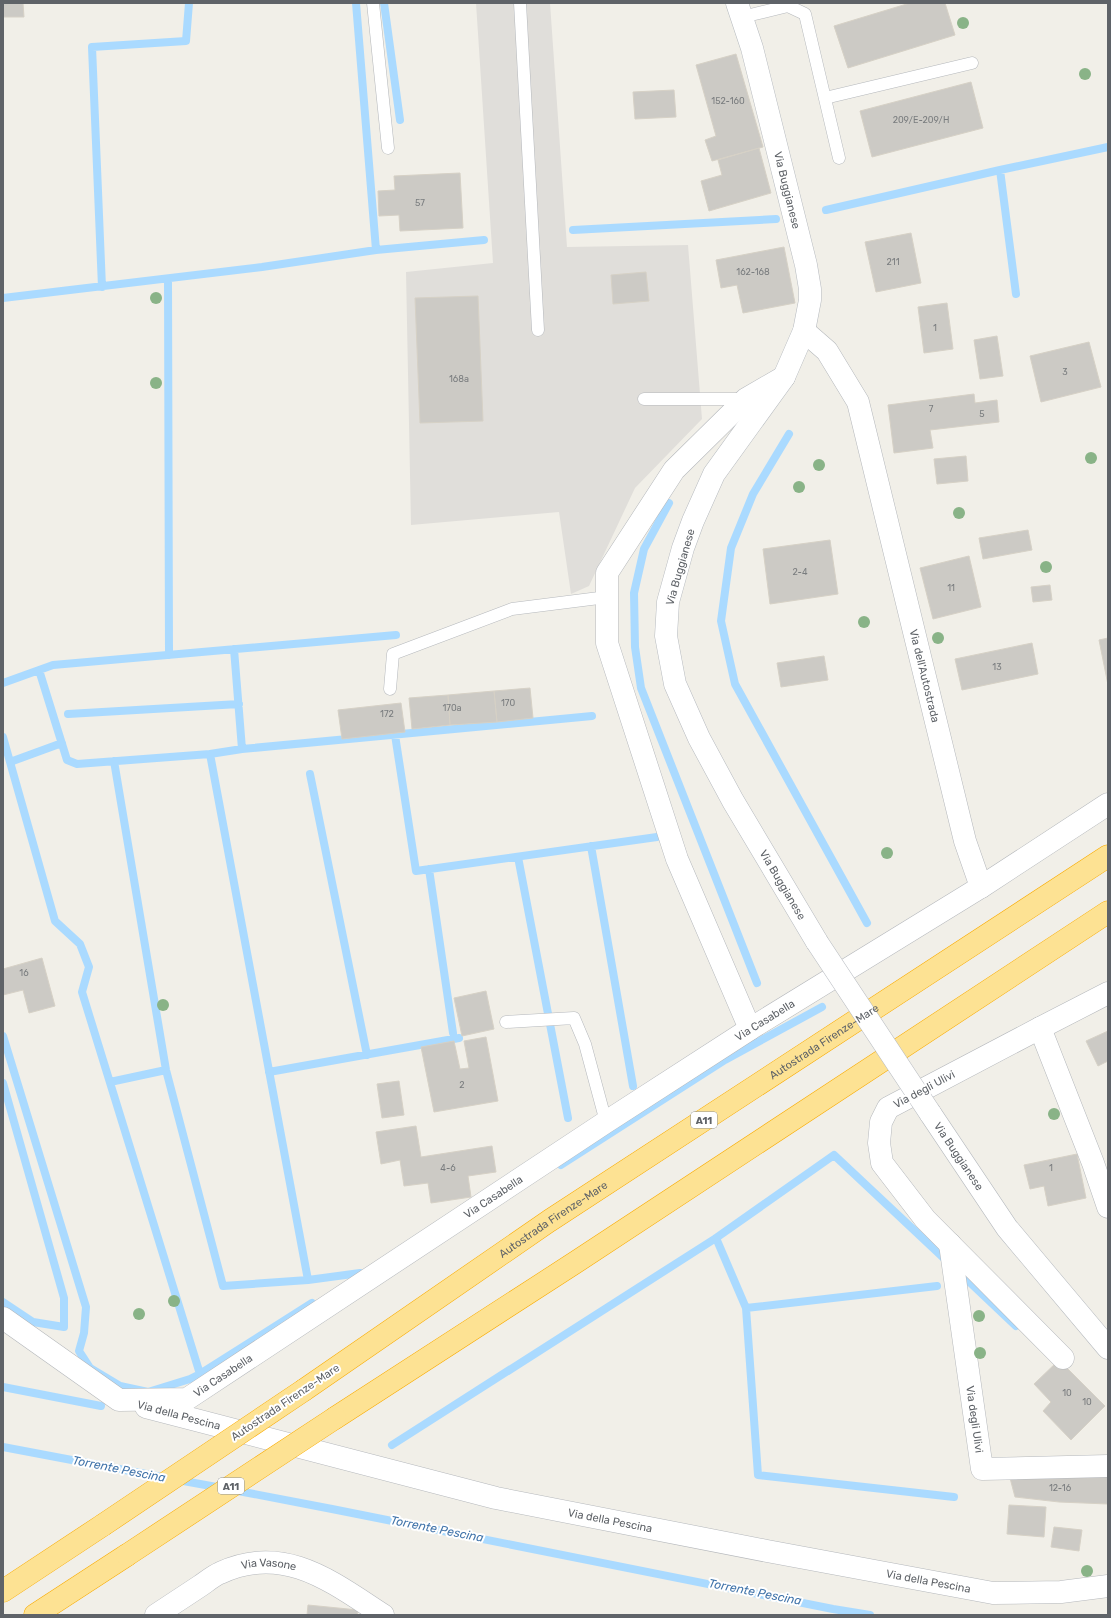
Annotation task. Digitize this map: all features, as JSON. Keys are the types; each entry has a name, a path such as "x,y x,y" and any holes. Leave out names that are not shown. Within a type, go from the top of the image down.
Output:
{"highway":[{"name":"Autostrada Firenze-Mare","path":"3,1591 304,1390 556,1216 1108,856"},
{"name":"A11","path":"35,1615 1108,912"}],"street":[{"name":"Via Buggianese","path":"739,10 754,56 806,265 810,289 810,300 804,331 784,377 714,474 683,548 668,602 666,636 675,684 699,738 733,801 817,942 1007,1228 1108,1348"},
{"name":"Via dell'Autostrada","path":"804,331 827,351 858,402 965,841 981,888"},
{"path":"750,1030 677,859 608,643 607,573 674,470 746,399 784,377"},
{"path":"981,888 1108,804"},
{"name":"Via Casabella","path":"119,1400 187,1399 606,1122 750,1030 981,888"},
{"name":"Via degli Ulivi","path":"1063,1358 925,1219 882,1163 879,1143 881,1122 888,1108 1108,993"},
{"path":"1040,1028 1100,1161 1108,1207"},
{"name":"Via degli Ulivi","path":"950,1244 982,1469 1108,1466"},
{"path":"3,1318 119,1400"},
{"name":"Via della Pescina","path":"119,1400 496,1498 767,1551 993,1592 1061,1592 1108,1586"},
{"name":"Via Vasone","path":"156,1615 220,1573 245,1564 263,1562 284,1564 306,1570 328,1579 383,1615"}],"lane":[{"path":"373,3 388,148"},
{"path":"520,3 538,330"},
{"path":"739,10 788,6 805,14 839,158"},
{"path":"825,98 972,63"},
{"path":"644,399 746,399"},
{"path":"390,688 393,654 512,610 607,597"},
{"path":"506,1022 574,1018 585,1044 606,1122"}],"shaded area":[{"path":"476,3 550,3 567,247 688,245 702,419 635,488 589,586 571,594 559,512 411,525 406,272 493,263"}],"building":[{"path":"3,3 23,3 24,17 3,17"},
{"path":"910,3 945,3 955,35 848,68 834,26"},
{"path":"736,54 763,147 712,161 705,140 716,136 696,65"},
{"path":"971,82 983,128 872,157 860,111"},
{"path":"674,90 676,117 635,119 633,92"},
{"path":"759,148 771,193 709,211 701,181 722,175 718,160"},
{"path":"460,173 463,228 400,231 399,215 379,216 378,191 395,190 394,176"},
{"path":"911,233 921,283 876,292 865,242"},
{"path":"784,247 795,303 743,313 737,285 721,288 716,260"},
{"path":"646,272 649,301 613,304 611,275"},
{"path":"478,296 483,421 420,423 415,298"},
{"path":"947,303 953,349 924,353 918,307"},
{"path":"997,336 1003,376 980,379 974,340"},
{"path":"1089,342 1101,387 1041,402 1030,356"},
{"path":"974,394 975,403 997,400 999,422 930,430 933,448 894,453 888,405"},
{"path":"966,456 968,481 937,484 934,459"},
{"path":"1028,530 1032,550 983,559 979,538"},
{"path":"830,540 838,594 770,604 763,549"},
{"path":"969,556 981,607 933,619 920,568"},
{"path":"1050,585 1052,600 1033,602 1031,587"},
{"path":"1108,638 1108,685 1099,640"},
{"path":"1032,643 1038,674 962,690 955,659"},
{"path":"824,656 828,680 781,687 777,663"},
{"path":"530,688 533,718 497,722 494,691"},
{"path":"494,691 497,722 450,725 448,695"},
{"path":"448,695 450,725 412,729 409,698"},
{"path":"401,703 405,732 342,739 338,710"},
{"path":"42,958 55,1006 29,1013 23,990 3,995 3,969"},
{"path":"486,991 494,1029 462,1036 454,998"},
{"path":"1108,1031 1108,1061 1098,1066 1086,1041"},
{"path":"486,1037 498,1101 434,1112 421,1047 454,1041 460,1069 469,1068 464,1041"},
{"path":"399,1081 404,1115 382,1118 377,1084"},
{"path":"416,1126 421,1157 492,1146 496,1172 468,1176 471,1197 431,1203 428,1183 404,1186 400,1160 381,1164 376,1132"},
{"path":"1077,1154 1086,1198 1048,1206 1044,1186 1030,1189 1024,1165"},
{"path":"1059,1360 1105,1406 1071,1440 1043,1411 1051,1402 1034,1384"},
{"path":"1108,1475 1108,1504 1059,1502 1015,1497 1010,1478"},
{"path":"1009,1505 1046,1507 1044,1537 1007,1534"},
{"path":"1054,1527 1082,1530 1079,1551 1051,1547"},
{"path":"308,1605 358,1610 357,1615 307,1615"}],"waterway":[{"path":"102,287 92,47 186,41 189,3"},
{"path":"356,3 376,250"},
{"path":"384,3 400,120"},
{"path":"826,210 1108,147"},
{"path":"1000,170 1016,294"},
{"path":"573,230 776,219"},
{"path":"3,298 262,267 376,250 484,240"},
{"path":"168,279 169,655"},
{"path":"789,434 753,494 731,548 721,621 735,684 867,923"},
{"path":"669,503 644,549 634,593 635,647 641,688 757,983"},
{"path":"3,683 53,665 396,635"},
{"path":"234,649 242,749"},
{"path":"39,670 67,760 77,764 210,754 242,749 592,716"},
{"path":"68,714 239,704"},
{"path":"395,735 416,871 657,837"},
{"path":"3,737 10,762 62,743"},
{"path":"210,754 308,1280"},
{"path":"114,761 166,1070 223,1286 308,1280 360,1273"},
{"path":"10,762 55,921 80,944 89,967 82,992 200,1374"},
{"path":"310,774 367,1055"},
{"path":"591,846 633,1086"},
{"path":"518,857 568,1118"},
{"path":"429,869 453,1033"},
{"path":"561,1165 725,1060 822,1007"},
{"path":"3,1036 86,1307 84,1333 79,1351 90,1368 120,1386 148,1392 190,1379 200,1374 312,1303"},
{"path":"269,1072 459,1038"},
{"path":"110,1082 166,1070"},
{"path":"3,1083 64,1298 64,1327 33,1322 3,1302"},
{"path":"392,1445 716,1238 834,1155 948,1262"},
{"path":"716,1238 746,1308 758,1475 954,1497"},
{"path":"959,1272 1016,1326"},
{"path":"746,1308 937,1286"},
{"path":"3,1387 101,1406"},
{"name":"Torrente Pescina","path":"3,1447 167,1478"},
{"name":"Torrente Pescina","path":"178,1480 222,1488"},
{"name":"Torrente Pescina","path":"233,1490 833,1609 870,1615"}]}
